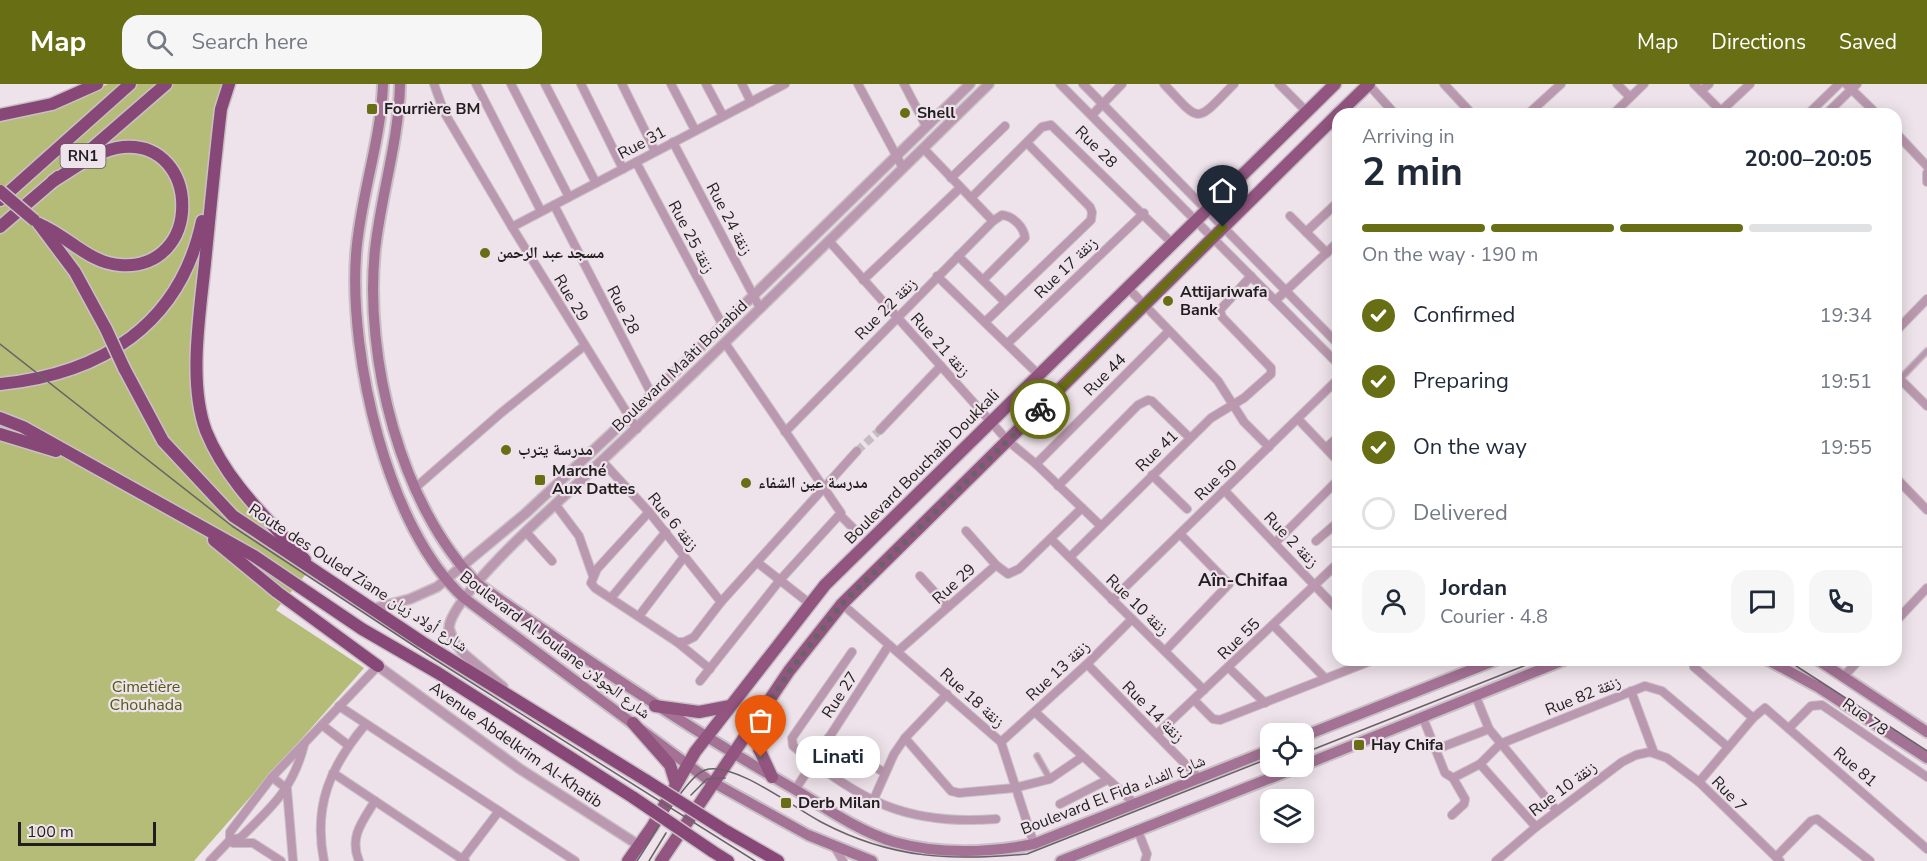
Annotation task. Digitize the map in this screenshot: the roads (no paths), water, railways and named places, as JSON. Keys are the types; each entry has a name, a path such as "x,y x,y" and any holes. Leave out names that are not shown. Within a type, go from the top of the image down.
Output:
{"highway":[{"path":"0,115 52,104 97,84"},
{"name":"RN1","path":"0,200 130,84"},
{"name":"RN1","path":"0,227 166,84"},
{"path":"229,84 221,109 214,167 197,364 206,430 248,501 318,574"},
{"path":"37,222 62,234 94,258 120,265 138,264 155,257 167,248 181,226 184,210 180,184 166,164 144,150 123,147 97,154 53,181"},
{"path":"0,384 41,380 87,364 130,337 158,314 192,260 214,167"},
{"name":"Route des Ouled Ziane شارع أولاد زيان","path":"0,191 37,222 75,272 163,441 233,516 372,609 726,831 778,861"},
{"path":"0,418 80,459 254,556 362,628 438,673 634,798 728,861"},
{"path":"0,434 80,459"},
{"path":"200,527 249,571 378,666"}],"main road":[{"name":"Boulevard Al Joulane شارع الجولان","path":"383,84 379,129 358,237 355,279 360,350 384,453 412,526 446,582 464,598 715,783"},
{"name":"Boulevard Al Joulane شارع الجولان","path":"400,84 393,153 379,217 373,280 374,331 382,378 415,488 431,523 462,568 478,584 655,706 734,755"},
{"name":"Boulevard Bouchaib Doukkali","path":"628,861 640,846 687,764 705,738 809,603 1335,84"},
{"path":"1344,108 1369,84"},
{"path":"664,860 789,672 842,604 1332,120"},
{"path":"355,279 373,280"},
{"path":"1314,732 1476,666"},
{"path":"1314,761 1550,666"},
{"path":"1779,666 1818,687 1927,758"},
{"path":"1827,666 1927,732"},
{"path":"655,706 699,712 730,706"},
{"path":"756,722 759,749 772,777"},
{"path":"633,723 670,765 676,784"},
{"name":"Boulevard El Fida شارع الفداء","path":"734,755 837,816 894,842 966,852 1000,850 1034,844 1260,754"},
{"path":"1061,861 1274,777"},
{"path":"715,783 808,835 872,861"}],"street":[{"name":"Rue 29","path":"434,84 444,112 584,346 637,429"},
{"path":"476,84 542,211"},
{"path":"512,84 569,197"},
{"path":"545,84 596,183"},
{"path":"580,84 623,168"},
{"path":"622,84 655,151"},
{"path":"671,84 695,130"},
{"path":"706,84 723,116"},
{"path":"742,84 751,102"},
{"path":"858,84 903,168"},
{"path":"904,84 926,126"},
{"name":"Boulevard Maâti Bouabid","path":"372,609 410,599 446,582 526,513 652,395 970,84"},
{"name":"Boulevard Maâti Bouabid","path":"519,700 464,654 453,640 449,621 464,598 526,532 637,429 989,84"},
{"path":"1060,84 1332,358"},
{"path":"1083,84 1332,338"},
{"path":"1092,115 1122,84"},
{"path":"1164,84 1192,114 1199,115 1208,111 1234,84"},
{"path":"1279,84 1307,112"},
{"path":"1369,84 1390,108"},
{"path":"1445,84 1467,108"},
{"path":"1535,108 1561,84"},
{"path":"1617,84 1630,97"},
{"path":"1619,108 1644,84"},
{"path":"1694,84 1717,108"},
{"path":"1701,92 1709,84"},
{"path":"1727,108 1749,84"},
{"path":"1814,108 1839,84"},
{"name":"Rue 31","path":"512,227 780,85"},
{"path":"1832,108 1852,86 1871,108"},
{"name":"Rue 28","path":"971,198 1042,127 1052,125 1057,127 1172,243"},
{"path":"951,178 1005,126"},
{"path":"1902,139 1927,165"},
{"name":"Rue 24 زنقة","path":"673,142 760,308"},
{"path":"985,322 1091,220 1093,215 1090,207 1027,142"},
{"path":"923,148 993,221 1002,215 1011,217 1023,229 1025,238 983,280"},
{"name":"Rue 25 زنقة","path":"636,162 723,326"},
{"path":"1927,173 1927,182"},
{"path":"863,280 960,188"},
{"name":"Rue 28","path":"554,205 652,395"},
{"path":"1306,232 1332,208"},
{"name":"Rue 17 زنقة","path":"1008,343 1144,213"},
{"path":"1290,216 1327,253"},
{"name":"Rue 22 زنقة","path":"785,432 993,221"},
{"name":"Rue 21 زنقة","path":"828,241 1008,441 1036,464 1101,526"},
{"path":"1276,300 1332,248"},
{"path":"958,256 1005,302"},
{"path":"937,276 1039,375"},
{"name":"Rue 41","path":"1070,557 1211,418 1235,404 1271,374 1271,368 1222,317 1221,307 1251,276"},
{"path":"1127,287 1218,381 1235,404 1244,422 1269,447"},
{"path":"1902,325 1927,299"},
{"name":"Rue 44","path":"1036,464 1169,331"},
{"path":"700,681 780,580 840,515 840,509 823,488 725,343"},
{"path":"415,488 501,413 584,346"},
{"path":"1902,373 1927,351"},
{"path":"880,430 941,366"},
{"path":"1902,381 1927,406"},
{"name":"Rue 50","path":"1112,600 1332,386"},
{"path":"1058,486 1138,405 1148,400 1152,401 1190,438"},
{"path":"1298,419 1332,454"},
{"path":"1326,448 1332,442"},
{"path":"677,642 684,642 694,636 721,602 858,451"},
{"name":"Rue 6 زنقة","path":"602,461 666,532 721,602"},
{"path":"1152,475 1187,509"},
{"path":"1902,484 1927,510"},
{"name":"Rue 2 زنقة","path":"1224,490 1332,603"},
{"path":"1275,543 1332,490"},
{"path":"555,504 579,536 593,576"},
{"name":"Rue 29","path":"898,651 996,565 1003,572 1013,573 1082,508"},
{"path":"649,512 593,576 591,583 595,588 677,642 710,669"},
{"path":"840,515 854,529"},
{"path":"1317,541 1332,527"},
{"path":"966,531 996,565"},
{"path":"526,532 552,561"},
{"path":"611,598 666,532"},
{"path":"1165,651 1229,584 1180,534"},
{"name":"Rue 10 زنقة","path":"1051,539 1204,690"},
{"path":"639,616 684,557"},
{"path":"758,563 809,603"},
{"name":"Rue 55","path":"1157,734 1332,569"},
{"path":"920,576 948,607"},
{"path":"1902,615 1927,588"},
{"name":"Rue 18 زنقة","path":"842,604 1001,742 1034,844"},
{"name":"Rue 13 زنقة","path":"1001,742 1087,664 1132,619"},
{"path":"1273,625 1325,678"},
{"name":"Rue 27","path":"795,790 889,645"},
{"path":"852,652 792,739 793,746 873,801 897,812 931,819 996,819"},
{"name":"Rue 14 زنقة","path":"1087,664 1200,779"},
{"path":"210,861 227,842 230,832 272,777 378,666"},
{"name":"Avenue Abdelkrim Al-Khatib","path":"378,666 520,769 640,846"},
{"path":"1194,700 1216,720 1357,666"},
{"path":"1844,677 1854,666"},
{"path":"1694,667 1753,718 1699,782"},
{"path":"1229,668 1265,703"},
{"name":"Rue 82 زنقة","path":"1500,744 1646,686 1662,691 1728,747"},
{"path":"1631,691 1654,753"},
{"path":"873,801 894,754 905,738 947,694"},
{"path":"1476,697 1488,727 1500,744 1557,811"},
{"name":"Rue 78","path":"1789,728 1811,706 1822,705 1926,774"},
{"path":"339,706 575,861"},
{"name":"Rue 81","path":"1753,718 1764,708 1927,849"},
{"path":"1035,712 1135,804"},
{"path":"1423,718 1445,773 1453,778 1466,802 1452,815"},
{"path":"322,725 348,745"},
{"path":"324,861 321,806 333,773 348,745 365,725"},
{"path":"1436,747 1488,727"},
{"path":"828,738 885,773"},
{"path":"905,738 951,791 959,793 1014,788 1050,779 1082,757"},
{"path":"227,842 240,838 287,789 298,768 304,744"},
{"path":"1453,778 1480,764 1500,744"},
{"name":"Rue 10 زنقة","path":"1496,861 1536,827 1622,762 1636,755 1654,753"},
{"name":"Rue 7","path":"1654,753 1667,758 1699,782 1778,859"},
{"path":"1037,756 1050,779"},
{"path":"1480,764 1536,827"},
{"path":"333,773 463,860 499,811"},
{"path":"272,777 287,789"},
{"path":"1060,804 1107,780"},
{"path":"287,789 286,804 293,861"},
{"path":"359,861 354,842 356,830 375,801"},
{"path":"1778,859 1811,821 1817,819 1870,861"},
{"path":"1138,831 1147,854 1145,861"},
{"path":"227,842 253,843 280,861"},
{"path":"834,846 843,861"}],"tunnel":[{"path":"857,451 880,430"}],"tram line":[{"path":"0,344 232,526 434,659 755,861"},
{"path":"1314,749 1524,666"},
{"path":"1796,666 1927,751"},
{"path":"637,861 678,797 688,784 705,770 717,769 732,772 748,779 823,823 873,844 922,855 973,857 1027,854 1260,762"},
{"path":"691,795 707,779 725,778"},
{"path":"649,861 666,833"}],"place":[{"name":"Fourrière BM","path":"372,109"},
{"name":"Shell","path":"905,113"},
{"name":"مسجد عبد الرحمن","path":"485,253"},
{"name":"Attijariwafa Bank","path":"1168,301"},
{"name":"مدرسة يترب","path":"506,450"},
{"name":"Marché Aux Dattes","path":"540,480"},
{"name":"مدرسة عين الشفاء","path":"746,483"},
{"name":"Hay Chifa","path":"1359,745"},
{"name":"Linati","path":"761,757"},
{"name":"Derb Milan","path":"786,803"}],"district":[{"name":"Aîn-Chifaa","path":"1243,580"}],"park label":[{"name":"Cimetière Chouhada","path":"146,696"}]}
